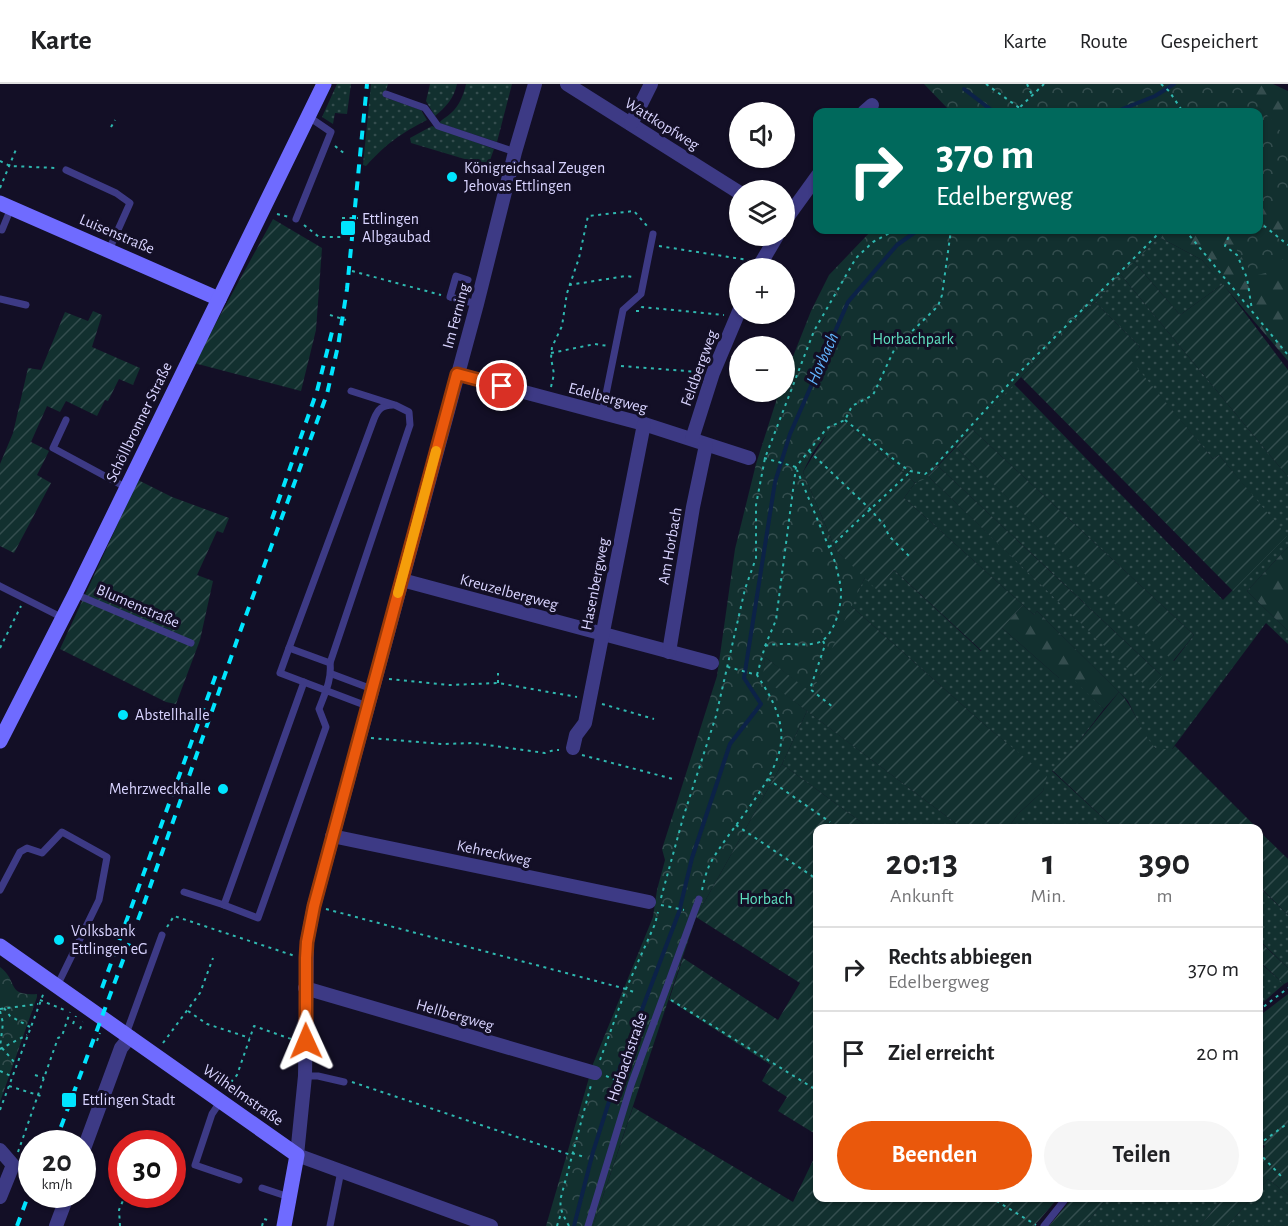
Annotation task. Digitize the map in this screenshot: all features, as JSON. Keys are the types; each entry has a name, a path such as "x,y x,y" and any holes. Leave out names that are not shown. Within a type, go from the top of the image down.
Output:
{"street":[{"name":"Schöllbronner Straße","path":"308,117 315,84"},
{"name":"Schöllbronner Straße","path":"0,741 75,594 324,84"},
{"name":"Im Ferning","path":"297,1155 305,1076 307,942 314,906 535,84"},
{"name":"Wattkopfweg","path":"567,84 729,186"},
{"path":"631,124 651,84"},
{"path":"795,207 813,182"},
{"name":"Luisenstraße","path":"5,206 219,299"},
{"name":"Feldbergweg","path":"692,439 713,373 733,324"},
{"name":"Edelbergweg","path":"457,374 644,424 749,458"},
{"name":"Hasenbergweg","path":"570,750 576,735 585,723 644,424"},
{"name":"Am Horbach","path":"669,652 693,507 706,445"},
{"name":"Kreuzelbergweg","path":"402,580 506,610 712,663"},
{"name":"Kehreckweg","path":"332,836 655,904"},
{"name":"Wilhelmstraße","path":"0,946 297,1155 491,1226"},
{"name":"Hellbergweg","path":"305,988 595,1072"},
{"path":"91,1130 128,1035"},
{"path":"0,1150 5,1153 13,1165 0,1197"},
{"path":"284,1226 297,1155"},
{"path":"56,1226 63,1208"}],"lane":[{"path":"386,94 425,108 438,126 515,152"},
{"path":"296,219 331,132 308,117"},
{"path":"66,170 116,193 130,203 108,251"},
{"path":"2,230 5,206"},
{"path":"602,414 623,310 641,294 653,234"},
{"path":"468,280 456,276 450,297 477,304"},
{"path":"0,299 26,306"},
{"path":"184,892 258,918 326,727 319,709 332,674 330,663 410,424 409,412 351,390"},
{"path":"367,706 280,673 378,409 386,405 395,405"},
{"path":"66,420 53,448 127,488"},
{"path":"0,586 63,618"},
{"name":"Blumenstraße","path":"75,594 191,643"},
{"path":"289,648 330,663"},
{"path":"332,674 374,683"},
{"path":"224,905 304,682"},
{"path":"0,890 20,852 27,848 42,853 62,832 107,857 99,900 57,986"},
{"name":"Horbachstraße","path":"588,1226 631,1085 699,899"},
{"path":"128,1035 162,935"},
{"path":"305,1076 318,1076 344,1082"},
{"path":"219,1101 212,1114 195,1165 238,1180"},
{"path":"330,1226 341,1171"},
{"path":"262,1188 289,1197"},
{"path":"1044,1226 1063,1202"}],"path":[{"path":"986,84 1018,107 1044,84"},
{"path":"1027,84 1032,95"},
{"path":"1162,85 1180,108"},
{"path":"111,127 115,120"},
{"path":"0,188 18,147"},
{"path":"0,161 10,166 53,167 66,170"},
{"path":"548,398 554,374 551,353 562,326 569,285 579,258 588,216 634,211 643,219 653,234"},
{"path":"342,218 358,218"},
{"path":"296,219 319,237 341,237"},
{"path":"1263,225 1288,245"},
{"path":"557,1226 561,1213 561,1197 595,1072 626,989 656,924 655,904 661,898 683,818 716,716 745,589 756,558 756,505 765,458 814,331 856,258 873,242 888,234"},
{"path":"699,899 709,865 767,779 779,755 782,732 776,710 757,675 765,646 776,620 796,467 827,428 845,420 852,406 873,395 895,348 938,306 942,295 950,234"},
{"path":"845,420 910,471 924,474 932,469 1017,375 1158,234"},
{"path":"1188,234 1288,355"},
{"path":"1230,234 1225,246 1237,255 1247,278 1252,310"},
{"path":"650,245 733,258"},
{"name":"Im Ferning","path":"352,271 450,297"},
{"path":"569,285 626,276 644,278"},
{"path":"623,310 640,311 642,307 729,312"},
{"path":"330,315 345,320"},
{"path":"551,353 595,344 617,347"},
{"path":"613,365 713,373"},
{"path":"809,451 870,509 884,525 889,536 909,556"},
{"path":"765,458 796,467"},
{"path":"765,646 806,645 823,641 832,626 841,600 839,578 829,547 796,467"},
{"path":"829,547 910,471"},
{"path":"0,648 25,599"},
{"path":"823,641 825,645 810,689 832,707"},
{"path":"728,667 757,675"},
{"path":"498,673 498,683"},
{"path":"374,683 449,685 498,683 590,700 654,719"},
{"path":"359,737 442,744 473,743 545,753 570,750 673,778"},
{"path":"767,779 830,822"},
{"path":"736,825 813,877"},
{"path":"655,904 686,910"},
{"path":"314,906 636,993"},
{"path":"162,935 174,916 306,958"},
{"path":"154,1055 200,993 213,958"},
{"path":"1263,1007 1288,988"},
{"path":"663,996 813,1088"},
{"path":"0,1110 40,1000 70,1012 64,1037 58,1038 26,1130"},
{"path":"1,1009 38,1005"},
{"path":"1,1009 30,1027"},
{"path":"1,1009 3,1023 1,1048 16,1064"},
{"path":"188,1011 207,1024 250,1038"},
{"path":"73,1024 76,1016"},
{"path":"80,1029 83,1022"},
{"path":"219,1101 237,1075 254,1026 295,1040 306,1041"},
{"path":"97,1041 100,1033"},
{"path":"1,1048 27,1035"},
{"path":"15,1068 20,1070"},
{"path":"0,1071 12,1077"},
{"path":"35,1075 44,1078"},
{"path":"610,1078 622,1082"},
{"path":"344,1082 348,1080 584,1157"},
{"path":"9,1086 44,1097"},
{"path":"1263,1142 1288,1124"},
{"path":"13,1165 18,1152"},
{"path":"1263,1157 1281,1176"},
{"path":"998,1202 1037,1226"},
{"path":"120,1208 120,1226"},
{"path":"561,1213 569,1226"}],"green space":[{"path":"337,84 351,84 347,114 335,113 333,124 322,117"},
{"path":"371,84 388,84 384,97 421,110 427,120 394,140 366,166 363,165"},
{"path":"430,84 457,84 449,102 435,116 426,101"},
{"path":"466,84 512,84 497,142 439,123 456,107"},
{"path":"924,84 1241,84 1261,108 947,108"},
{"path":"1126,84 1273,84 1288,91 1288,361 1202,260 1159,237 1162,234 1263,234 1263,108 1239,108"},
{"path":"1263,110 1288,140 1288,201 1263,206"},
{"path":"432,126 494,149 488,166 411,143 410,138"},
{"path":"273,219 322,248 316,330 301,391 194,363"},
{"path":"1263,223 1282,242 1285,257 1269,272 1254,276 1234,246 1246,234 1263,234"},
{"name":"Horbachpark","path":"868,234 1162,234 1021,377 925,479 915,483 845,422 830,432 815,450 803,472 836,550 865,577 812,694 765,657 764,678 807,711 782,764 696,917 593,1226 546,1226 593,1064 653,917 665,860 662,849 717,676 735,549 756,464 776,402 795,402 795,352 811,311 829,275"},
{"path":"1159,237 1202,260 1223,284 1180,315 1134,262"},
{"path":"1134,262 1180,315 1223,284 1288,370 1288,477 1121,275"},
{"path":"1121,275 1288,477 1288,547 1247,591 1288,631 1288,644 1266,623 1172,749 1156,749 1146,738 1128,701 1037,611 1034,615 904,498 915,483 928,476 1150,689 1161,675 938,466 956,447 1174,661 1194,635 972,429 1014,384 1223,600 1286,536 1219,455 1213,459 1128,358 1140,347 1095,302"},
{"path":"1095,302 1140,347 1129,358 1213,459 1219,455 1287,536 1233,591 1021,377"},
{"path":"93,311 102,315 92,347 140,368 133,385 119,379 97,416 66,401 60,412 47,406 31,442 49,451 37,475 51,483 14,553 0,546 0,464 13,433 28,368 41,370 65,312 88,321"},
{"path":"845,422 915,483 904,498 1023,605 982,651 894,570 877,590 836,550 803,472 829,431"},
{"path":"972,429 1194,635 1173,661 956,447"},
{"path":"938,466 1162,676 1150,690 928,476"},
{"path":"138,480 172,497 229,518 223,533 217,531 197,575 213,581 200,640 176,704 166,702 60,649"},
{"path":"1288,547 1288,631 1247,591"},
{"path":"894,570 981,651 1002,628 1059,678 1073,678 1104,709 1077,744 1052,771 1110,824 1011,824 1018,814 1043,791 1046,776 851,606 865,577 877,589"},
{"path":"1023,605 1034,615 1037,611 1119,692 1104,709 1073,679 1059,678 1002,628"},
{"path":"851,606 986,726 1047,776 1043,791 1018,814 1011,824 957,824 763,678 765,657 812,693"},
{"path":"1119,692 1156,749 1172,749 1175,746 1253,824 1110,824 1052,770 1077,744"},
{"path":"807,711 957,824 864,824 782,764"},
{"name":"Horbach","path":"782,764 864,824 813,824 813,1133 778,1111 787,1097 762,1081 771,1065 669,1000 683,958 778,1020 800,983 696,917"},
{"path":"1263,835 1288,859 1288,915 1263,890"},
{"path":"1263,891 1288,915 1288,968 1263,944"},
{"path":"1263,945 1288,968 1288,982 1284,984 1263,965"},
{"path":"1263,965 1284,984 1263,1002"},
{"path":"0,967 6,972 16,990 20,993 37,994 37,997 0,1102"},
{"path":"1288,994 1288,1195 1268,1179 1263,1185 1263,1149 1265,1146 1263,1145 1263,1013"},
{"path":"633,1107 793,1202 813,1160 813,1202 1055,1202 1034,1226 593,1226"},
{"path":"1268,1179 1288,1195 1288,1226 1228,1226 1248,1202 1263,1202 1263,1185"},
{"path":"1069,1202 1104,1202 1084,1226 1049,1226"},
{"path":"1104,1202 1220,1202 1200,1226 1084,1226"},
{"path":"1220,1202 1248,1202 1228,1226 1200,1226"}],"waterway":[{"name":"Horbach","path":"1125,108 1155,96 1174,84"},
{"path":"964,89 989,108"},
{"name":"Horbach","path":"574,1226 593,1152 619,1070 679,912 692,858 730,744 761,704 744,678 775,482 790,434 848,302 897,245 912,234"}],"railway":[{"path":"60,1130 145,901 327,394 338,346 347,289 367,84"},
{"path":"272,519 317,391 333,328"},
{"path":"102,988 218,669"},
{"path":"17,1226 24,1208"}],"slow traffic":[{"path":"398,593 436,451"}],"place":[{"name":"Königreichsaal Zeugen Jehovas Ettlingen","path":"452,177"},
{"name":"Ettlingen Albgaubad","path":"348,228"},
{"name":"Abstellhalle","path":"123,715"},
{"name":"Mehrzweckhalle","path":"223,789"},
{"name":"Volksbank Ettlingen eG","path":"59,940"},
{"name":"Ettlingen Stadt","path":"69,1100"}],"route":[{"path":"306,1041 306,958 314,906 457,374 502,386"}]}
